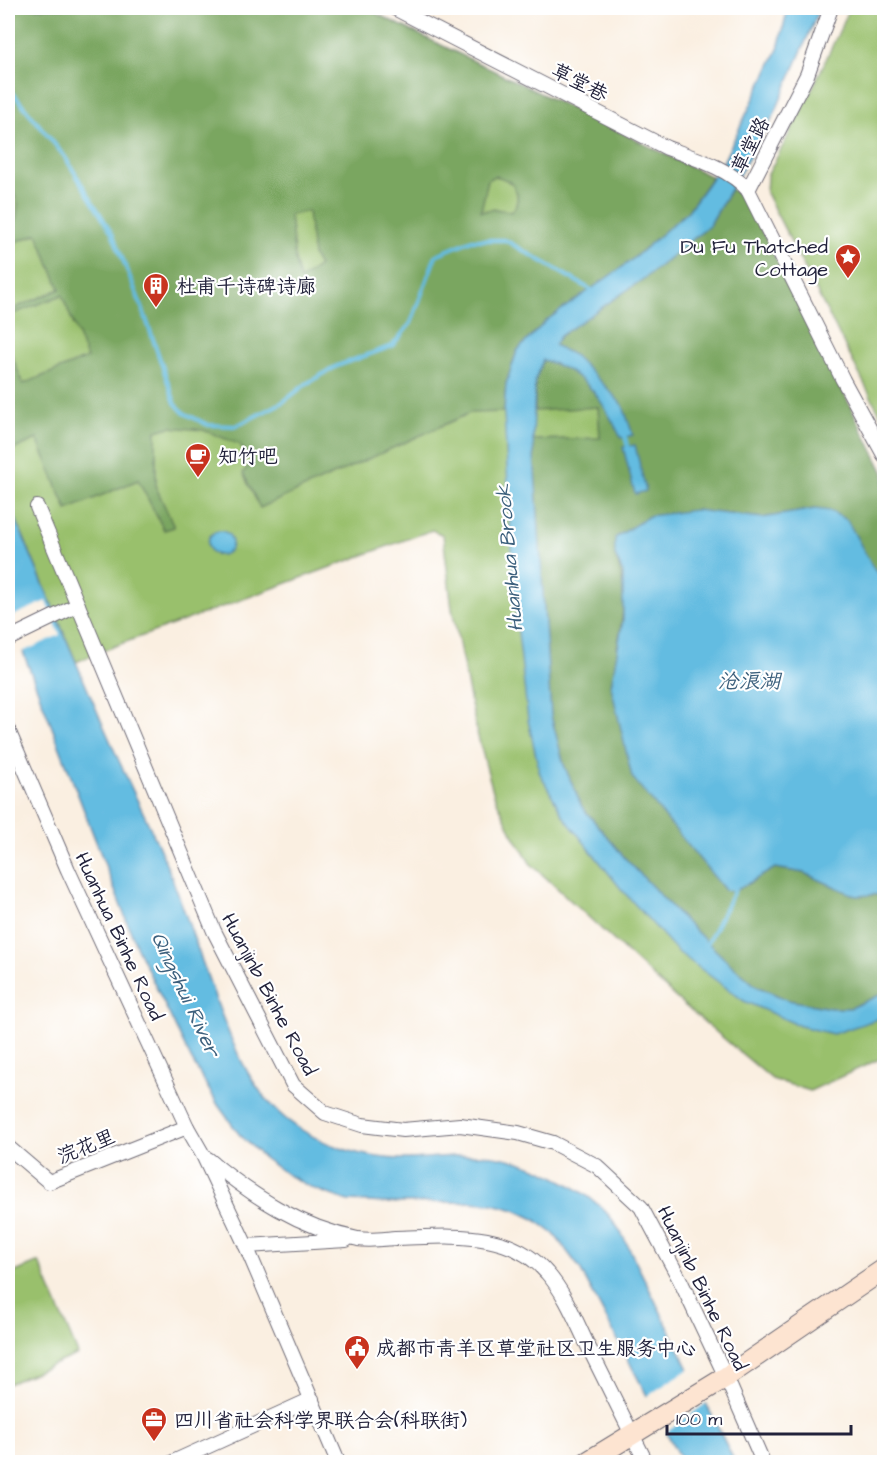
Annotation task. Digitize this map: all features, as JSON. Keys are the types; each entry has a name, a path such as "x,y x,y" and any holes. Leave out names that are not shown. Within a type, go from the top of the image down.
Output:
{"street":[{"name":"草堂巷","path":"394,8 666,148 715,168 744,186"},
{"name":"草堂路","path":"831,8 807,75 744,186 843,380 885,455"},
{"name":"Huanjinb Binhe Road","path":"38,507 214,931 293,1085 325,1113 362,1125 403,1130 460,1125 518,1133 553,1143 597,1166 641,1207 680,1280 718,1382 763,1462"},
{"path":"8,639 78,605"},
{"name":"Huanhua Binhe Road","path":"8,730 68,870 187,1127 203,1155 246,1246 339,1462"},
{"name":"浣花里","path":"8,1147 49,1182 187,1127"},
{"name":"Huanhua Binhe Road","path":"203,1155 240,1186 278,1209 320,1230 361,1239"},
{"name":"Huanhua Binhe Road","path":"246,1246 361,1239 469,1236 505,1243 527,1255 548,1273 569,1307 646,1462"},
{"path":"587,1462 718,1382 885,1269"},
{"path":"173,1462 312,1399"}],"green space":[{"path":"8,8 365,8 712,177 743,197 884,473 884,1057 810,1091 772,1079 677,999 530,863 512,833 494,795 477,733 452,609 443,535 432,530 76,662 8,500"},
{"path":"8,8 365,8 712,177 688,211 628,263 547,320 517,351 506,384 504,412 470,413 260,508 243,473 252,461 239,444 203,430 170,427 156,431 156,487 174,527 164,530 138,480 67,510 37,439 8,452 8,345 23,384 87,358 62,295 8,316 8,311 60,289 37,234 8,245 8,225 16,221 18,204 8,181","holes":["494,176 507,180 515,189 517,200 512,212 496,209 481,211 488,180","308,211 313,256 319,266 300,280 295,260 290,215"]},
{"name":"Du Fu Thatched Cottage","path":"850,8 884,8 884,422 766,193 767,176 806,102"},
{"path":"731,189 743,197 762,231 884,473 884,580 815,509 762,518 695,510 615,555 622,578 624,601 617,648 683,838 725,890 735,891 775,868 804,873 856,896 884,894 884,990 880,995 850,1008 830,1008 788,1000 756,986 681,917 625,858 582,807 564,765 551,716 533,440 600,438 598,407 535,411 535,381 543,360 560,336 646,277 709,226"},
{"path":"39,1262 78,1354 8,1384 8,1275"}],"water":[{"path":"788,8 820,8 774,115 709,226 646,277 560,336 554,345 575,356 609,390 623,406 633,435 621,438 600,400 582,380 558,365 543,360 535,381 533,440 551,716 564,765 582,807 625,858 681,917 756,986 788,1000 830,1008 850,1008 880,995 884,990 884,1017 833,1034 800,1026 744,1001 678,952 622,890 564,817 540,774 528,720 514,597 504,412 506,384 517,351 547,320 628,263 688,211 722,164 778,49"},
{"path":"635,445 646,491 635,494 623,447"},
{"name":"Qingshui River","path":"8,500 118,759 163,856 232,1040 249,1075 260,1091 272,1106 299,1129 345,1150 394,1159 476,1155 501,1157 556,1177 590,1198 614,1222 624,1238 735,1462 682,1462 579,1267 554,1234 534,1219 515,1210 493,1204 348,1201 314,1189 288,1175 264,1158 239,1134 218,1105 191,1059 137,948 8,613"},
{"name":"沧浪湖","path":"815,509 830,511 847,520 874,569 884,580 884,894 856,896 804,873 775,868 735,891 725,890 632,777 611,686 623,619 623,573 615,555 615,538 649,516 695,510 762,518"},
{"path":"220,531 225,532 231,538 231,548 225,554 220,555 215,554 209,548 208,543 209,538 215,532"}],"pier":[{"path":"46,601 60,635 20,653 8,618"},
{"path":"692,1367 709,1401 663,1435 644,1398"}],"waterway":[{"path":"9,88 65,157 113,235 143,310 175,403 184,413 208,425 236,426 283,402 306,384 337,366 392,346 411,323 436,255 472,240 505,240 595,292"},
{"path":"624,433 629,451"},
{"path":"706,946 735,889"}],"place":[{"name":"Du Fu Thatched Cottage","path":"848,280"},
{"name":"杜甫千诗碑诗廊","path":"156,309"},
{"name":"知竹吧","path":"198,479"},
{"name":"成都市青羊区草堂社区卫生服务中心","path":"357,1371"},
{"name":"四川省社会科学界联合会(科联街)","path":"154,1443"}],"water label":[{"name":"Huanhua Brook","path":"509,558"}]}
